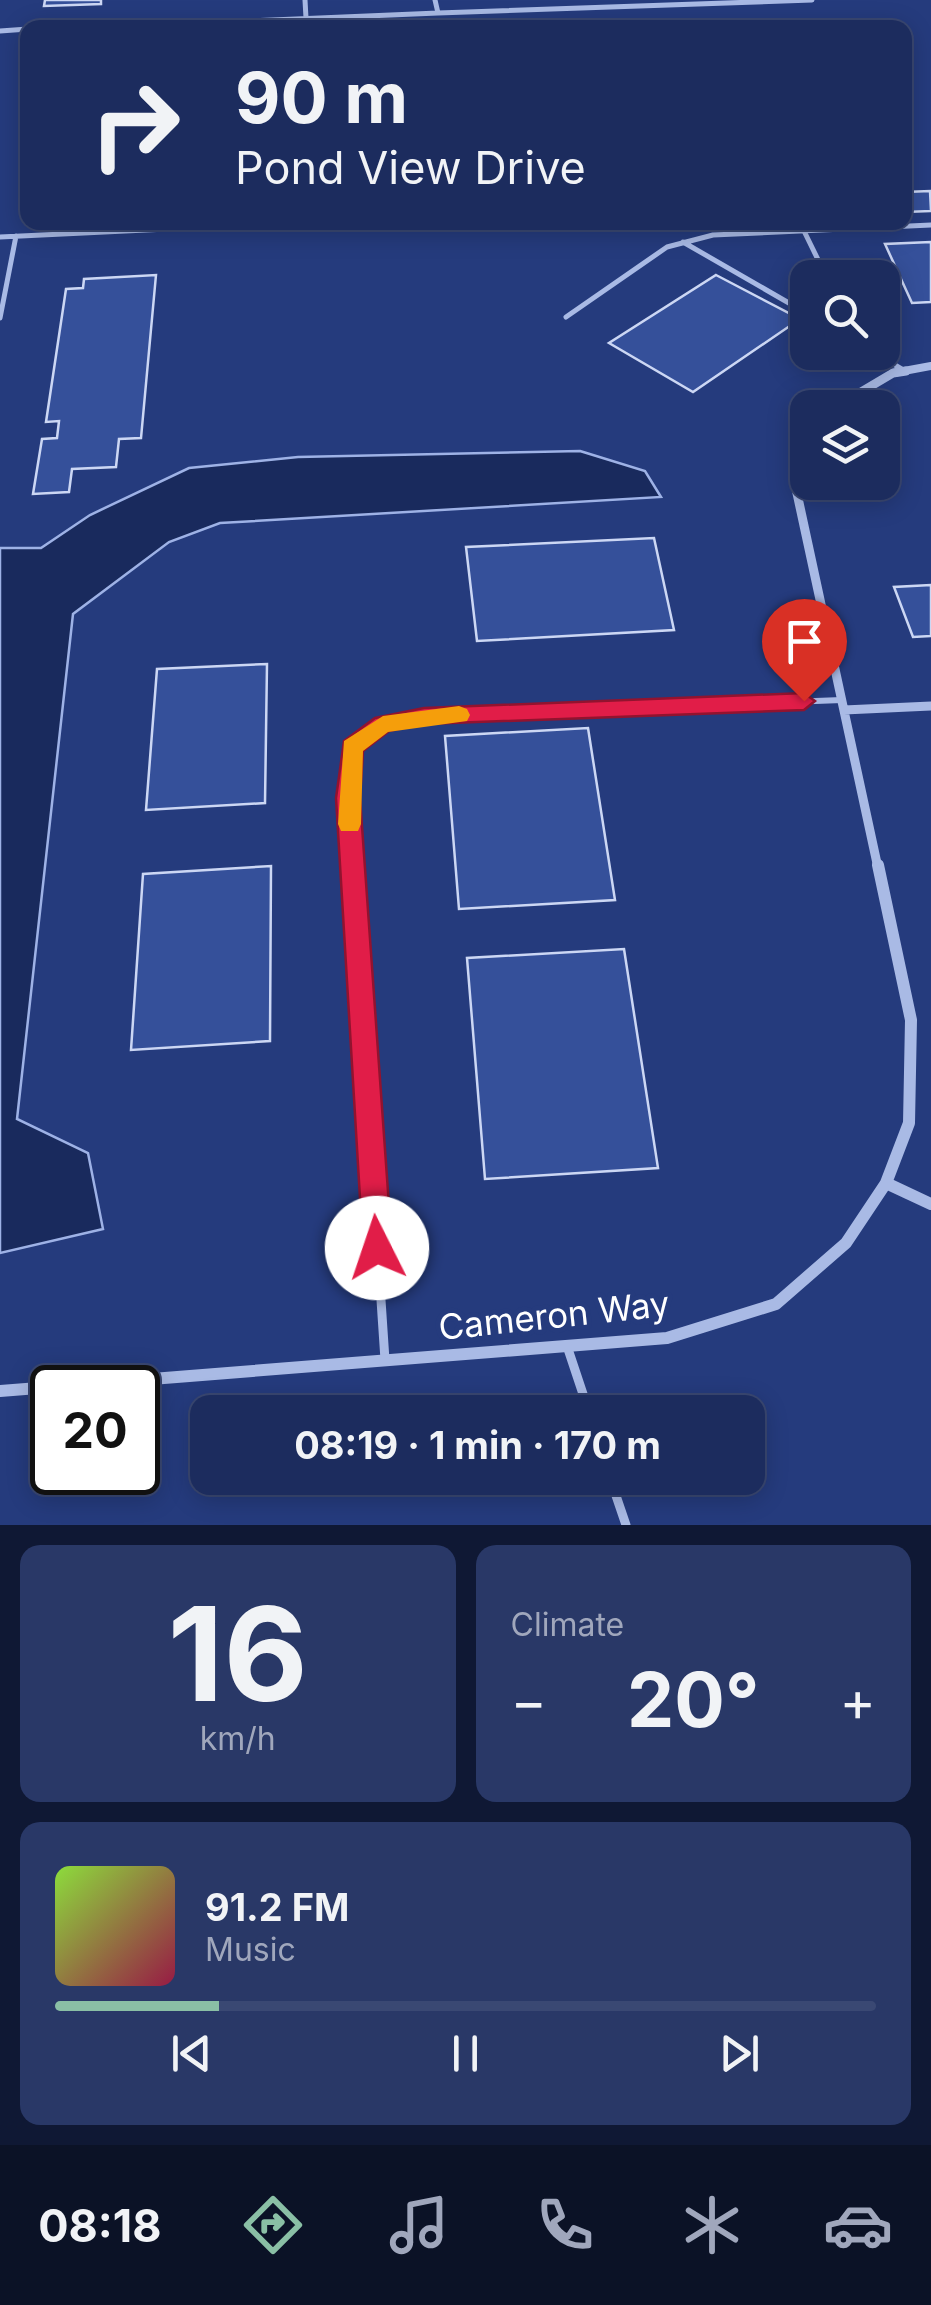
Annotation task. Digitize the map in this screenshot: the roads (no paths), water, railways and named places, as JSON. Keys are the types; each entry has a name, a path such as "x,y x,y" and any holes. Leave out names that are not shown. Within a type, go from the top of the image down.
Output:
{"street":[{"path":"864,390 893,373 931,366"},
{"name":"Cameron Way","path":"0,1391 667,1338 776,1304 846,1243 886,1183 909,1122 911,1020 798,500"},
{"path":"843,705 931,706"},
{"path":"886,1183 931,1204"}],"lane":[{"path":"305,0 306,18"},
{"path":"436,0 438,13"},
{"path":"262,20 812,0"},
{"path":"372,16 372,20"},
{"path":"0,237 144,230"},
{"path":"566,317 666,246 713,235 825,230"},
{"path":"804,231 818,260"},
{"path":"0,318 4,275 16,236"},
{"path":"683,242 790,304"},
{"path":"900,368 905,371"},
{"path":"385,1360 348,798 352,747 383,724 424,716 843,705"},
{"path":"566,1346 583,1395"},
{"path":"616,1495 626,1525"}],"water":[{"path":"580,451 645,471 661,497 220,523 169,542 73,614 17,1119 88,1153 103,1229 0,1253 0,548 41,548 90,515 189,468 298,457"}]}
